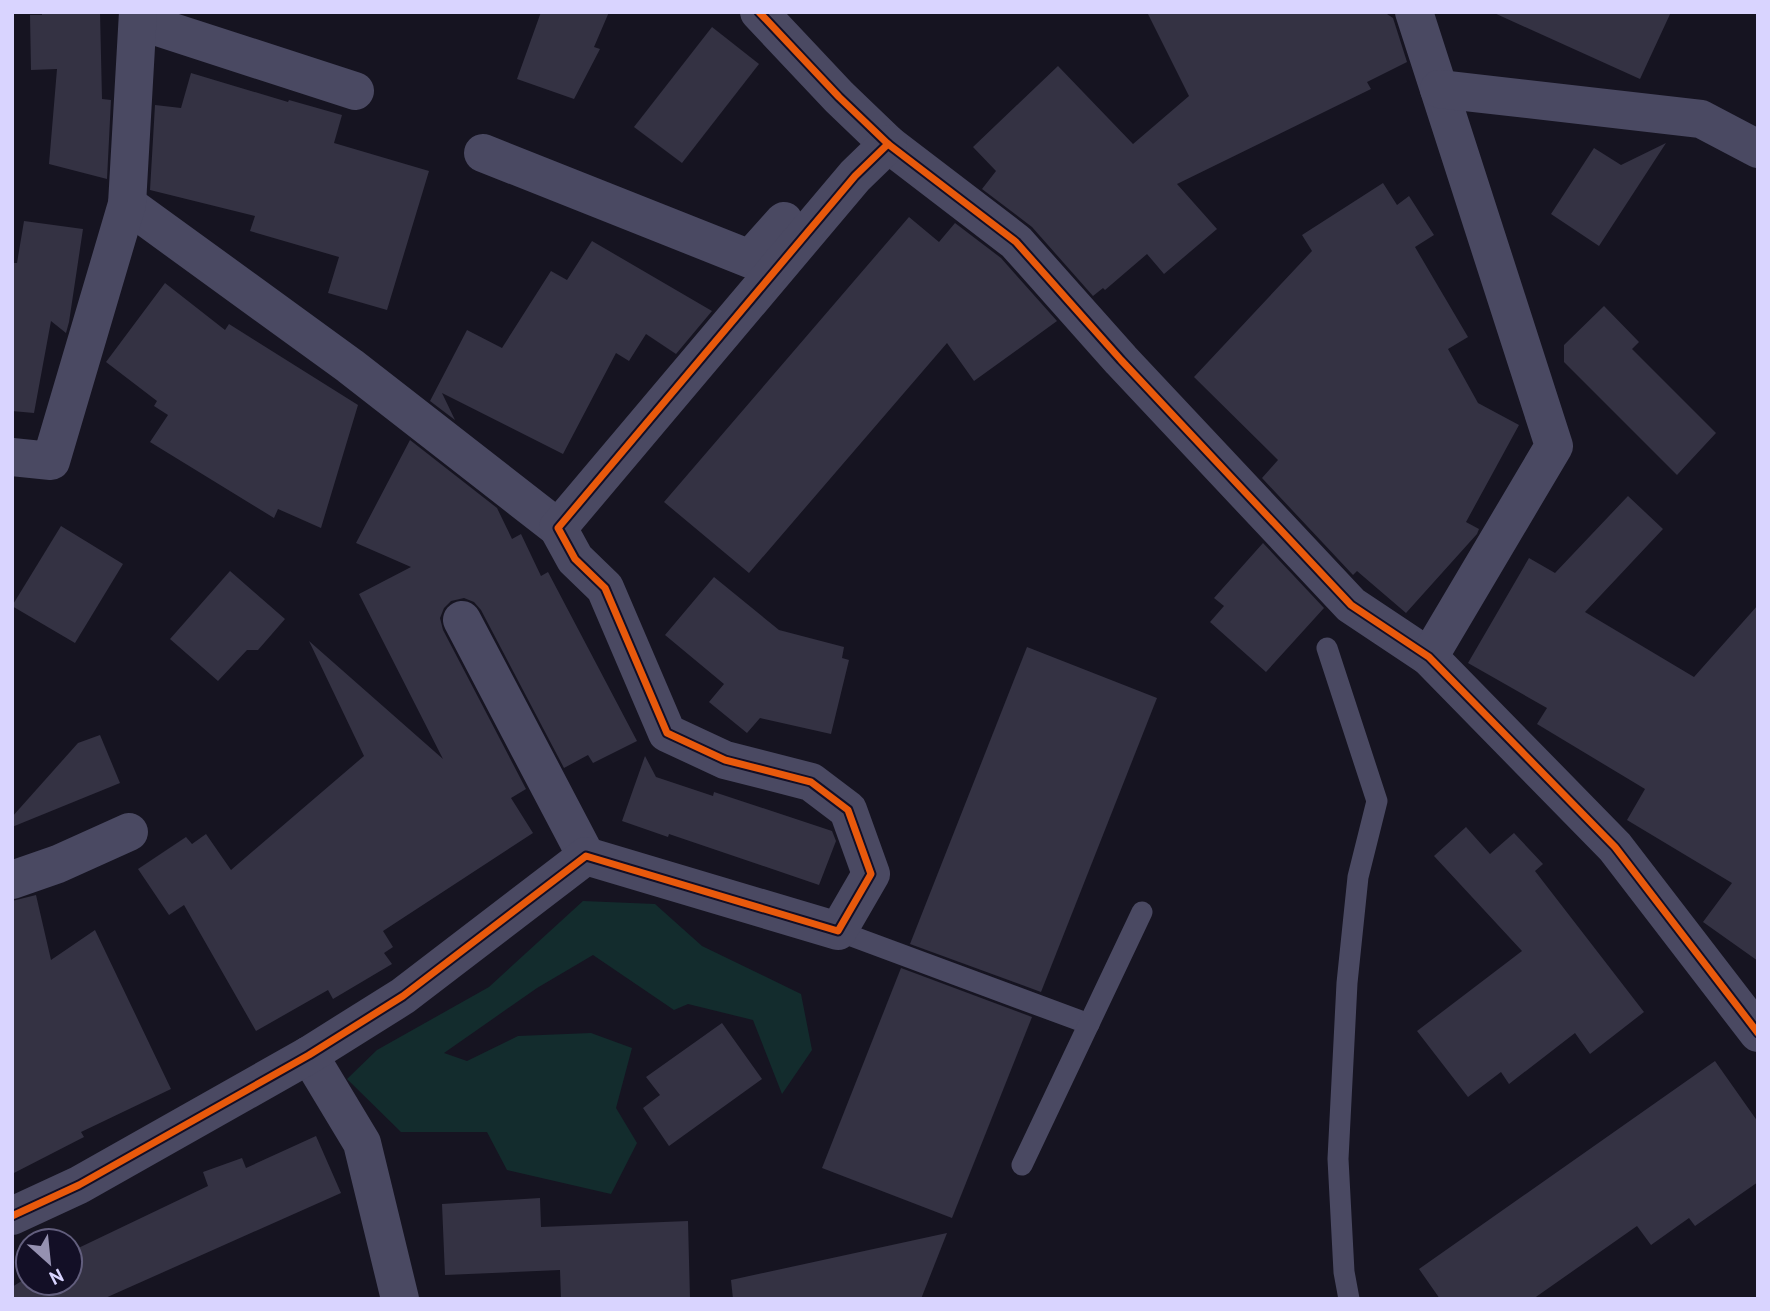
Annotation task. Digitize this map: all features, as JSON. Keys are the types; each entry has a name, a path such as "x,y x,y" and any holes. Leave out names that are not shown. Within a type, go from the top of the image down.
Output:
{"street":[{"path":"759,12 878,134 1016,242 1121,360 1351,605 1429,657 1615,847 1758,1033"},
{"path":"1415,12 1554,446 1429,657"},
{"path":"12,457 51,461 127,204 139,16 355,91"},
{"path":"1439,89 1701,119 1758,149"},
{"path":"483,153 750,259 878,134"},
{"path":"558,528 837,198 878,134"},
{"path":"127,204 350,366 558,528 575,559 604,588 667,733 725,760 811,782 848,810 871,874 838,932 586,856 462,620"},
{"path":"12,880 58,864 130,832"},
{"path":"12,1216 79,1185 309,1055 403,996 586,856"},
{"path":"309,1055 362,1143 400,1299"}],"lane":[{"path":"1327,648 1377,801 1358,877 1347,983 1338,1159 1344,1272 1349,1299"},
{"path":"1022,1166 1142,912"},
{"path":"838,932 1089,1024"}],"green space":[{"path":"583,901 655,904 702,946 801,994 812,1050 782,1094 753,1020 688,1004 674,1010 593,955 537,988 444,1053 467,1061 518,1036 591,1033 632,1048 616,1108 637,1143 611,1194 507,1170 487,1132 401,1132 347,1079 377,1050 489,987"}],"building":[{"path":"42,12 100,12 102,99 111,100 107,179 49,164 57,69 31,70 30,15 42,15"},
{"path":"541,12 609,12 594,47 600,49 574,99 517,79"},
{"path":"1147,12 1384,12 1393,18 1407,62 1367,82 1371,89 1177,184 1217,229 1164,274 1147,254 1105,290 1103,288 1093,296 1032,227 982,189 996,171 973,147 1058,66 1133,144 1189,96"},
{"path":"1492,12 1671,12 1640,79"},
{"path":"712,27 759,64 682,163 634,127"},
{"path":"191,73 342,115 334,143 429,171 387,310 328,293 339,257 250,231 255,216 150,190 155,105 181,108"},
{"path":"1666,143 1599,246 1551,214 1594,148 1621,165"},
{"path":"1383,183 1397,205 1409,196 1434,235 1415,247 1468,337 1448,349 1478,403 1519,425 1466,522 1479,529 1477,534 1406,613 1357,571 1353,575 1262,478 1278,460 1194,377 1312,251 1302,235"},
{"path":"909,217 939,242 955,223 1001,258 1057,321 974,381 947,343 749,573 664,502"},
{"path":"24,221 83,229 69,322 66,333 51,321 34,413 12,411 12,263 17,263"},
{"path":"592,241 712,311 676,354 646,334 629,361 616,353 563,454 442,393 455,420 430,401 467,330 502,348 551,271 567,280"},
{"path":"165,283 225,330 229,324 358,405 321,528 278,509 274,518 150,442 168,415 154,406 157,401 106,362"},
{"path":"1604,306 1639,342 1632,349 1716,433 1677,475 1564,362 1564,345"},
{"path":"410,440 497,508 512,539 521,534 541,576 548,572 637,741 593,763 588,755 564,768 481,610 474,602 464,598 451,601 440,618 443,630 526,789 511,798 533,833 383,931 393,947 384,953 392,964 333,999 328,990 256,1031 184,905 169,915 138,869 186,837 192,844 206,834 231,870 364,756 309,641 443,759 359,594 411,567 356,543"},
{"path":"1628,496 1663,529 1585,612 1694,677 1758,605 1758,961 1703,922 1732,883 1627,820 1645,789 1537,724 1547,708 1468,663 1529,558 1555,573"},
{"path":"61,526 123,564 75,643 12,606"},
{"path":"1263,543 1324,608 1266,672 1210,622 1224,606 1214,598"},
{"path":"230,571 285,619 258,650 247,650 218,681 170,639"},
{"path":"714,577 779,630 844,647 842,658 849,660 831,734 760,718 747,733 709,702 724,684 665,635"},
{"path":"1027,647 1157,698 1041,992 910,944"},
{"path":"100,735 120,783 12,827 12,817 78,743"},
{"path":"645,756 656,777 713,796 714,792 832,831 836,841 819,885 669,834 668,837 622,821"},
{"path":"1466,827 1490,854 1514,833 1543,864 1535,871 1644,1012 1590,1054 1575,1033 1509,1084 1501,1072 1468,1097 1417,1031 1522,951 1434,856"},
{"path":"36,895 51,960 95,930 171,1089 81,1132 84,1137 12,1174 12,901"},
{"path":"901,968 1032,1017 952,1218 822,1168"},
{"path":"722,1023 762,1079 669,1146 643,1108 660,1095 646,1077"},
{"path":"1715,1061 1758,1122 1758,1182 1695,1226 1689,1218 1651,1245 1637,1226 1533,1299 1440,1299 1419,1269"},
{"path":"316,1136 341,1193 103,1299 12,1299 14,1286 14,1297 84,1297 84,1245 208,1186 203,1172 242,1158 246,1168"},
{"path":"540,1198 541,1227 688,1221 690,1299 561,1299 560,1270 445,1275 442,1204"},
{"path":"947,1233 921,1299 733,1299 731,1280"}],"cycle path":[{"path":"759,12 839,97 888,144 1016,242 1121,360 1351,605 1429,657 1615,847 1758,1033"},
{"path":"12,1216 79,1185 309,1055 403,996 586,856 838,931 871,874 848,810 811,782 725,760 667,733 605,588 575,559 558,528 855,176 888,144"}]}
